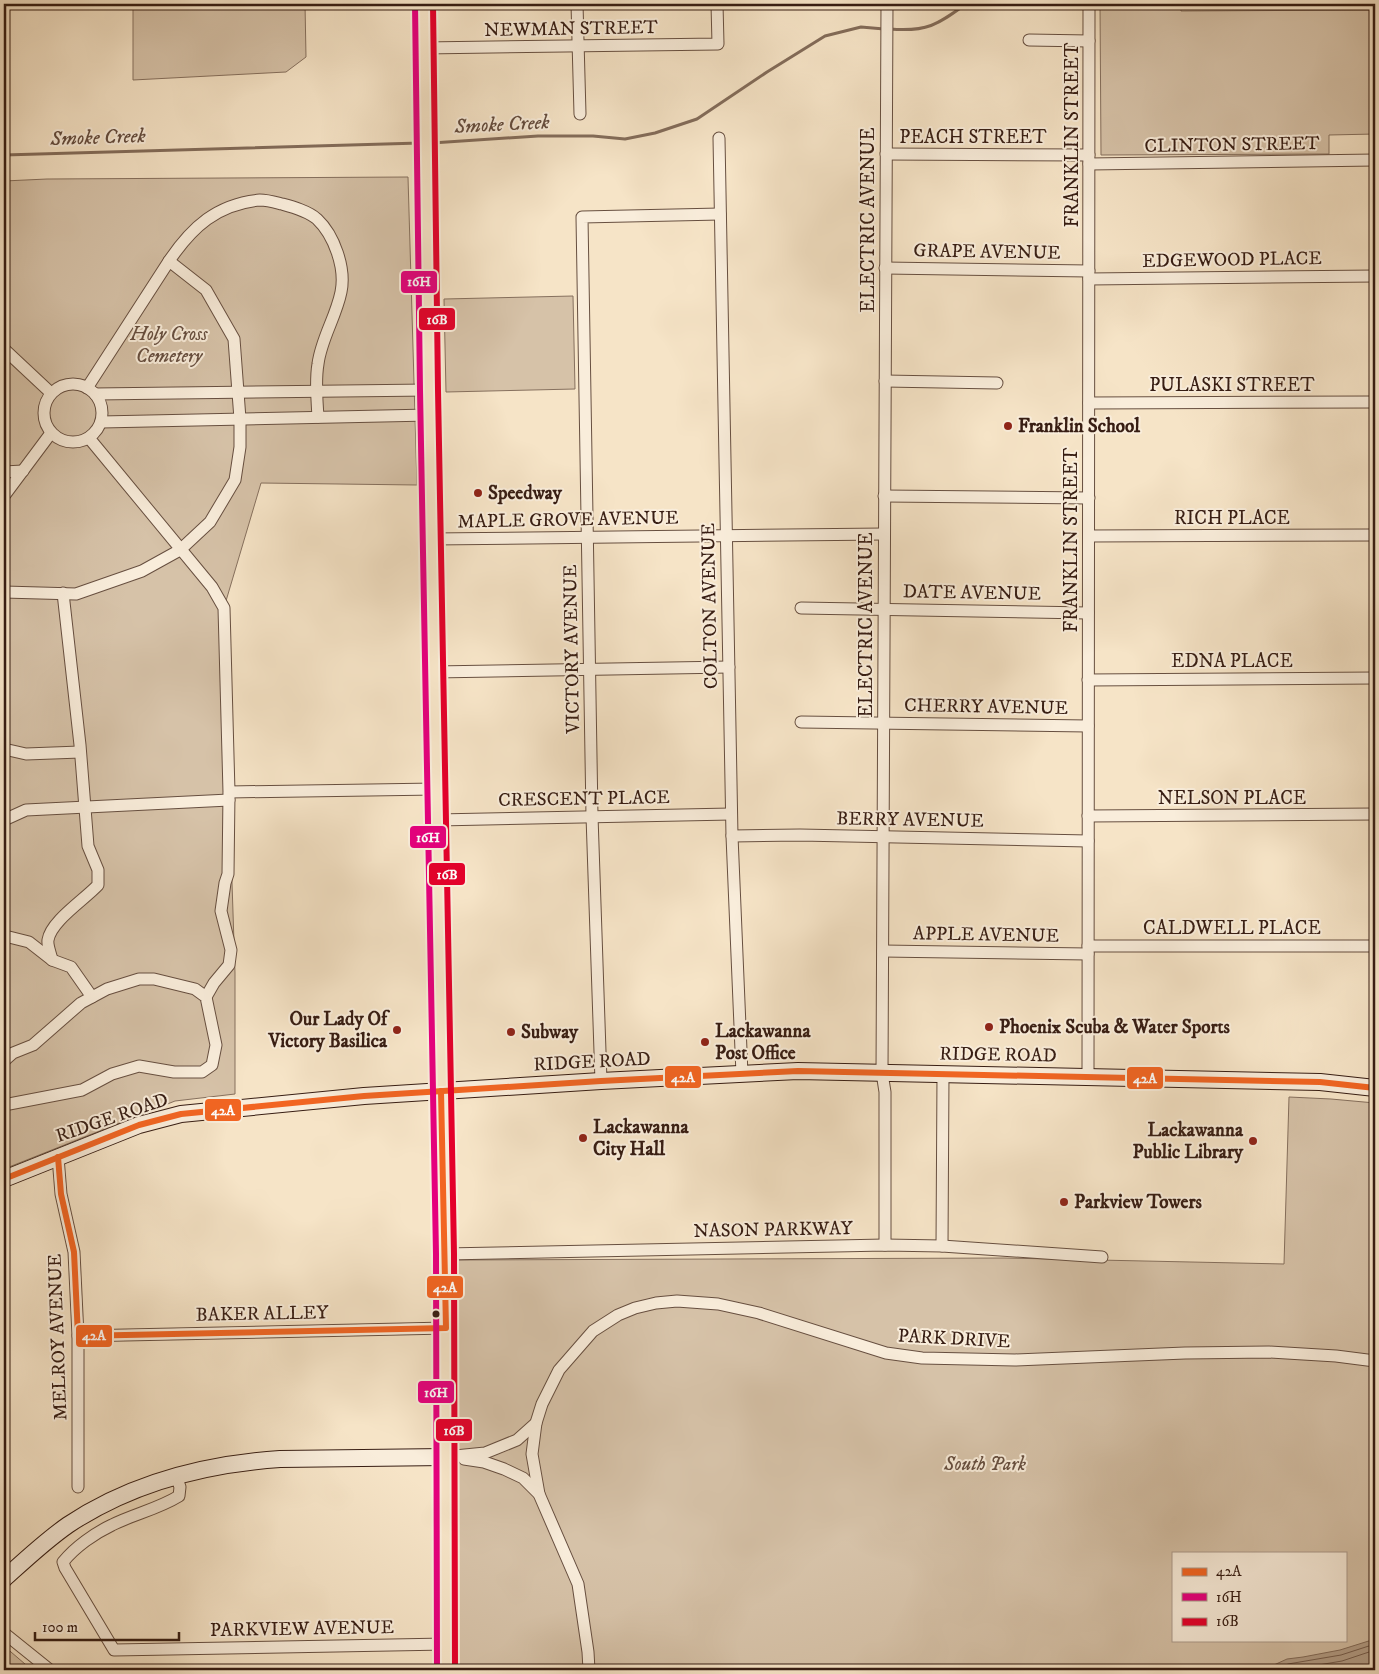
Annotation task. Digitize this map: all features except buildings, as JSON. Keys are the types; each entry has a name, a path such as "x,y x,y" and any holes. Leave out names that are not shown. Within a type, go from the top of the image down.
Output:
{"main road":[{"path":"424,4 428,390 438,820 446,1328 446,1670"},
{"name":"RIDGE ROAD","path":"4,1179 139,1125 181,1114 364,1096 798,1071 1320,1082 1375,1088"},
{"path":"4,1578 51,1537 80,1517 128,1494 176,1476 224,1465 274,1460 445,1457"}],"street":[{"path":"577,4 580,114"},
{"name":"NEWMAN STREET","path":"424,48 718,44 717,4"},
{"name":"FRANKLIN STREET","path":"1088,1077 1089,4"},
{"name":"ELECTRIC AVENUE","path":"885,1245 885,1092 882,1073 887,6"},
{"path":"1029,40 1089,41"},
{"name":"COLTON AVENUE","path":"719,138 732,836 742,1074"},
{"name":"PEACH STREET","path":"886,154 1089,160"},
{"name":"CLINTON STREET","path":"1089,160 1375,160"},
{"path":"91,391 169,261 189,234 209,217 228,206 265,200 297,208 316,218 331,236 340,263 341,291 321,347 317,366 318,417"},
{"name":"VICTORY AVENUE","path":"601,1081 592,816 582,217 720,214"},
{"path":"4,592 76,594 142,571 180,550 210,522 235,480 240,447 240,393 234,339 206,290 169,261"},
{"name":"GRAPE AVENUE","path":"885,268 1089,275"},
{"name":"EDGEWOOD PLACE","path":"1089,275 1375,276"},
{"path":"4,349 51,393"},
{"path":"885,381 997,383"},
{"path":"70,384 81,385 91,391 100,403 102,413 101,422 96,431 89,438 79,442 68,442 58,439 51,433 43,415 45,402 51,393 61,386 70,384"},
{"path":"91,391 240,393 428,390"},
{"name":"PULASKI STREET","path":"1089,403 1375,402"},
{"path":"101,422 429,415"},
{"path":"4,496 51,433"},
{"path":"4,1104 82,1090 112,1074 139,1066 174,1072 202,1072 212,1065 216,1045 206,997 228,965 231,950 221,911 228,874 230,795 224,608 212,587 89,438"},
{"path":"4,472 23,471"},
{"path":"884,496 1089,498"},
{"name":"MAPLE GROVE AVENUE","path":"432,539 884,534"},
{"name":"RICH PLACE","path":"1089,536 1375,535"},
{"path":"52,960 47,942 51,931 69,910 88,896 98,885 98,870 88,846 86,808 63,593"},
{"name":"DATE AVENUE","path":"801,608 1088,613"},
{"path":"434,672 728,667"},
{"name":"EDNA PLACE","path":"1088,680 1375,678"},
{"name":"CHERRY AVENUE","path":"801,722 1088,726"},
{"path":"4,749 26,754 80,752"},
{"path":"4,820 26,810 70,807 86,808 230,795 436,789"},
{"name":"CRESCENT PLACE","path":"438,820 732,814"},
{"name":"NELSON PLACE","path":"1088,816 1375,814"},
{"name":"BERRY AVENUE","path":"732,836 1088,841"},
{"path":"4,940 9,937 29,942 52,960 71,967 92,997"},
{"name":"CALDWELL PLACE","path":"1088,950 1375,946"},
{"name":"APPLE AVENUE","path":"883,951 1088,950"},
{"path":"4,1061 13,1053 33,1046 81,1003 107,989 139,979 154,979 195,989 206,997"},
{"path":"942,1246 944,1074"},
{"name":"MELROY AVENUE","path":"58,1157 61,1194 74,1252 78,1336 78,1487"},
{"name":"NASON PARKWAY","path":"445,1254 885,1245 942,1246 1102,1257"},
{"name":"PARK DRIVE","path":"589,1670 578,1584 539,1494 532,1454 536,1422 542,1404 559,1370 594,1331 635,1308 677,1301 718,1304 759,1312 886,1354 922,1358 1015,1360 1185,1352 1244,1352 1336,1356 1375,1361"},
{"name":"BAKER ALLEY","path":"78,1336 446,1328"},
{"name":"PARK DRIVE","path":"445,1457 485,1453 500,1448 517,1440 536,1422"},
{"name":"PARK DRIVE","path":"445,1457 484,1462 504,1469 524,1478 539,1494"},
{"name":"PARKVIEW AVENUE","path":"176,1476 180,1487 179,1496 168,1503 111,1525 70,1555 64,1562 65,1568 114,1650 446,1644"},
{"path":"4,1633 50,1670"}],"green space":[{"path":"133,4 305,4 306,57 286,72 133,80"},
{"path":"1100,4 1181,4 1181,11 1375,10 1375,134 1329,135 1329,154 1101,155"},
{"name":"Holy Cross Cemetery","path":"408,177 417,485 261,483 223,611 235,973 235,1094 175,1101 4,1169 4,181 47,179"},
{"path":"573,296 575,389 446,392 444,299"},
{"name":"South Park","path":"1289,1097 1375,1103 1375,1670 456,1670 453,1260 1004,1258 1284,1264"},
{"path":"4,1646 32,1670 4,1670"}],"water":[{"path":"1375,1639 1375,1670 1263,1670 1287,1659 1340,1650"}],"waterway":[{"name":"Smoke Creek","path":"890,29 903,30 931,26 966,4"},
{"name":"Smoke Creek","path":"432,143 538,136 593,136 625,139 655,133 697,119 825,36 861,27 884,29"},
{"name":"Smoke Creek","path":"4,155 420,143"}],"transit line":[{"name":"16H","path":"415,4 436,1254 437,1670"},
{"name":"16B","path":"433,4 454,1254 455,1670"},
{"name":"42A","path":"4,1179 139,1125 181,1114 364,1096 798,1071 1320,1082 1375,1088"},
{"name":"42A","path":"58,1157 61,1194 74,1252 78,1336 446,1328 441,1091"}],"place":[{"name":"Franklin School","path":"1008,426"},
{"name":"Speedway","path":"478,493"},
{"name":"Phoenix Scuba & Water Sports","path":"989,1027"},
{"name":"Our Lady Of Victory Basilica","path":"397,1030"},
{"name":"Subway","path":"511,1032"},
{"name":"Lackawanna Post Office","path":"705,1042"},
{"name":"Lackawanna City Hall","path":"583,1138"},
{"name":"Lackawanna Public Library","path":"1253,1141"},
{"name":"Parkview Towers","path":"1064,1202"}]}
